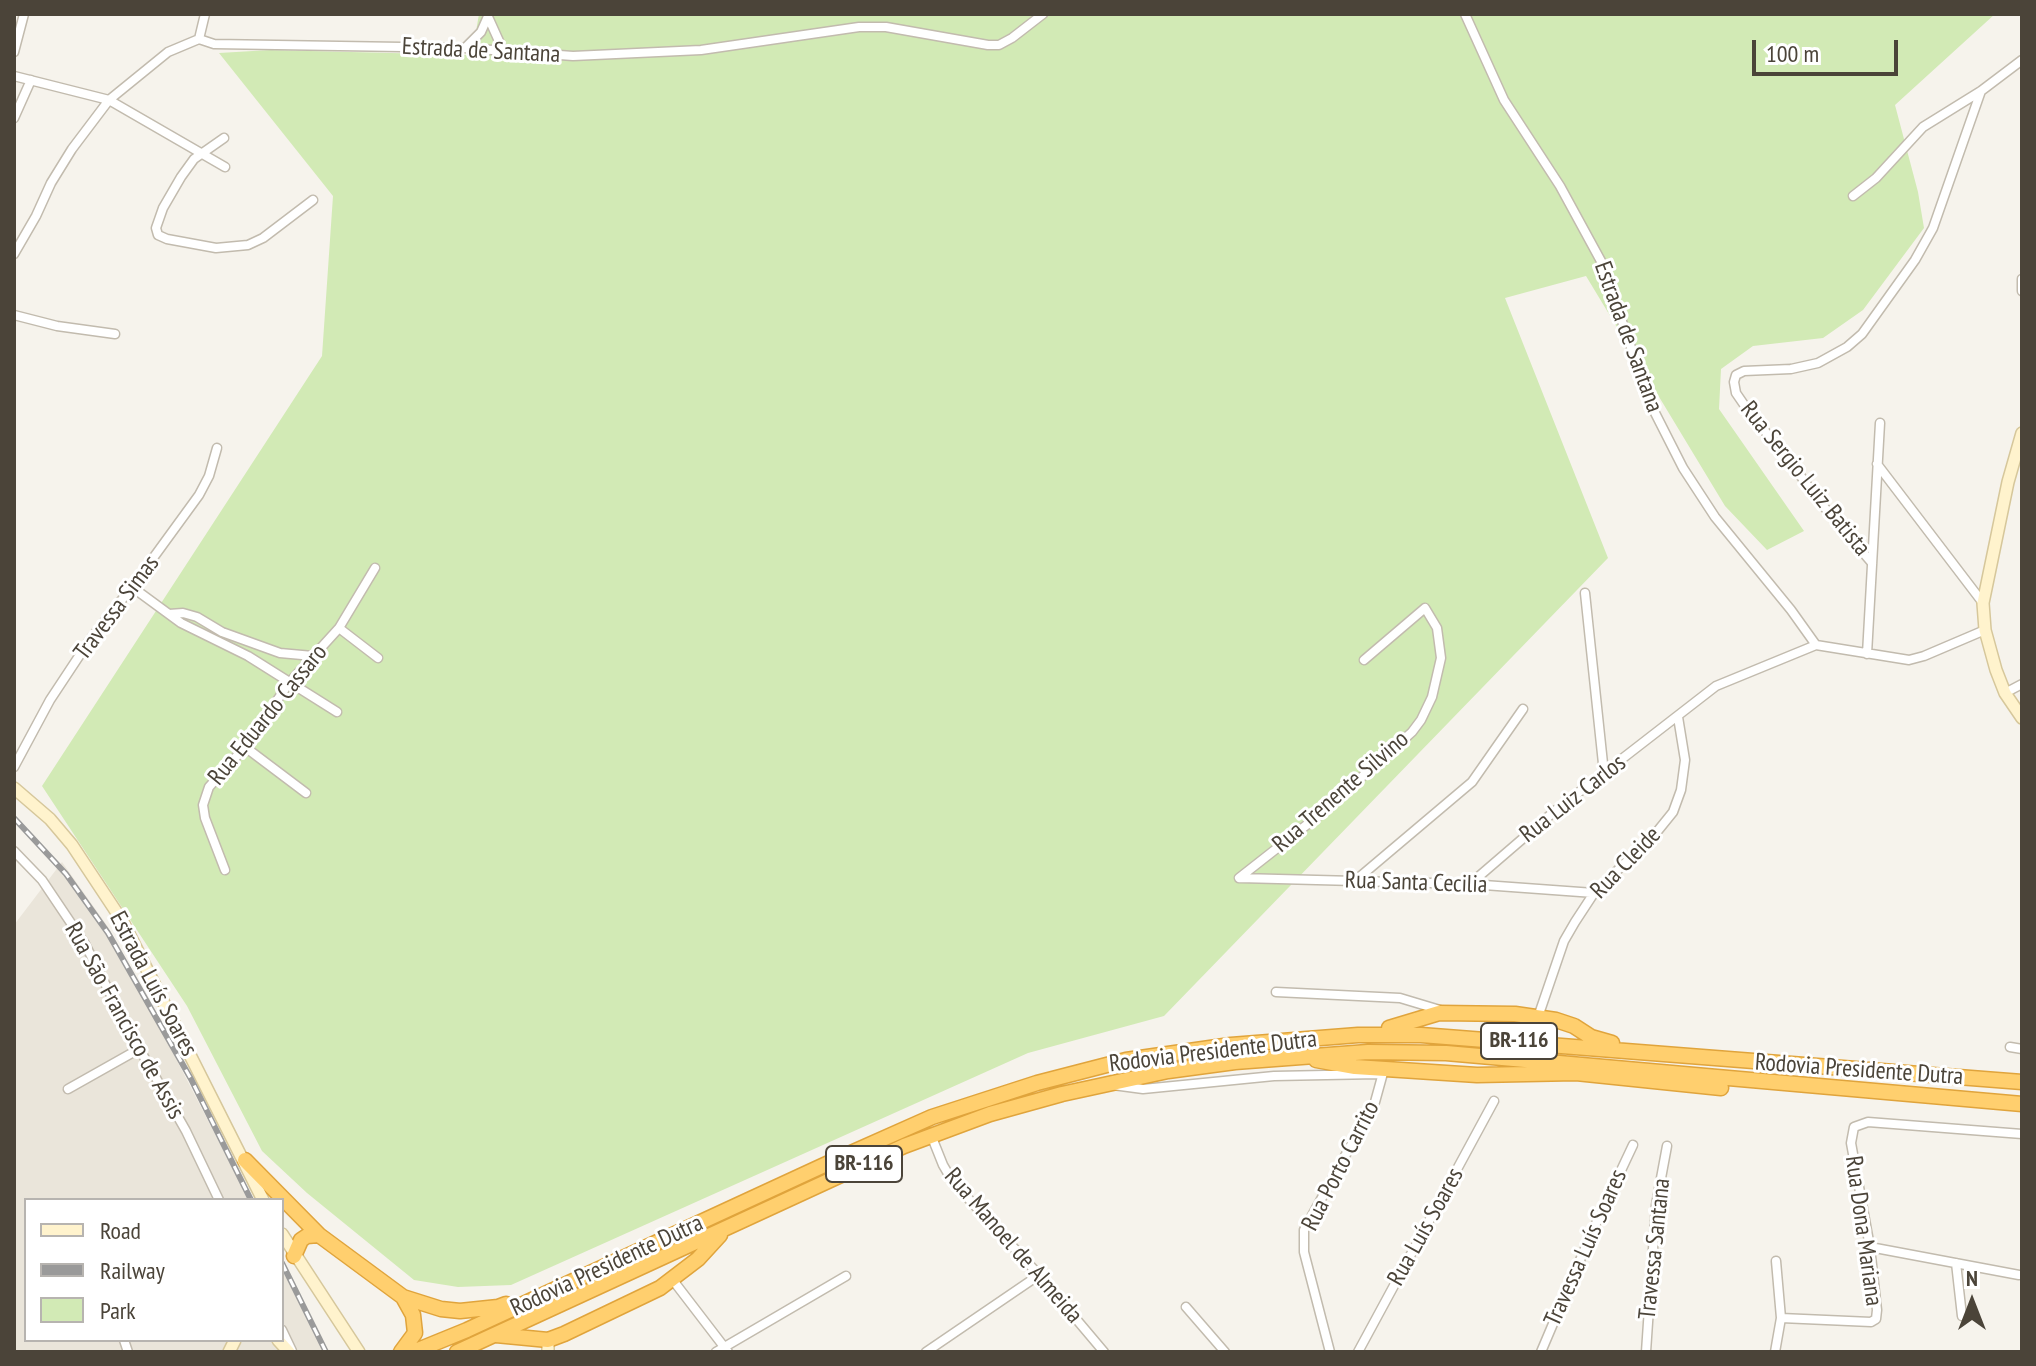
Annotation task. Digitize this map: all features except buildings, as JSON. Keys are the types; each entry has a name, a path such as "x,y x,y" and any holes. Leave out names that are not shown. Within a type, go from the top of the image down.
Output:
{"highway":[{"path":"1191,1050 1207,1043 1397,1027 1434,1013 1448,1013 1538,1017 1574,1026 1605,1041 1634,1047 1710,1052 1821,1067"},
{"name":"Rodovia Presidente Dutra","path":"413,1352 551,1292 904,1129 959,1107 1126,1060 1191,1050 1358,1035 1421,1035 2022,1082"},
{"name":"Rodovia Presidente Dutra","path":"457,1352 931,1135 990,1114 1108,1084 1208,1065 1368,1052 1446,1053 2022,1104"},
{"path":"1296,1057 1388,1071 1477,1075 1576,1073 1723,1088 1783,1083"},
{"path":"245,1160 282,1198"},
{"path":"284,1200 319,1235 403,1297 441,1309 475,1311 498,1307 678,1226 749,1199"},
{"path":"496,1335 548,1346 672,1279 698,1259 726,1229"},
{"path":"294,1256 301,1240 319,1235"},
{"path":"401,1352 410,1343 415,1324 403,1297"}],"main road":[{"path":"2022,433 2008,482 1983,603 1985,630 2005,693 2022,718"},
{"name":"Estrada Luís Soares","path":"14,788 50,819 123,922 262,1198"},
{"path":"284,1238 359,1352"}],"street":[{"path":"14,52 24,14"},
{"path":"14,254 51,183 109,100 168,52 199,39 205,14"},
{"name":"Estrada de Santana","path":"199,39 232,45 465,48 573,56 632,55 701,50 859,27 886,27 958,41 999,45 1043,14"},
{"name":"Estrada de Santana","path":"1465,14 1504,100 1560,186 1602,263 1650,403 1683,468 1715,517 1816,645"},
{"path":"489,16 503,50"},
{"path":"465,48 481,32 489,16"},
{"path":"1853,196 1876,178 1923,127 1981,91 2022,60"},
{"path":"14,76 109,100 225,167"},
{"path":"14,118 31,80"},
{"name":"Rua Sergio Luiz Batista","path":"1872,563 1747,409 1736,393 1734,382 1736,375 1744,371 1791,369 1818,363 1847,347 1862,334 1915,260 1933,228 1981,91"},
{"path":"224,138 202,152 181,177 159,221 157,233 167,239 228,248 248,245 263,238 313,200"},
{"path":"2022,279 2022,291"},
{"path":"14,315 57,326 115,334"},
{"path":"1867,654 1880,423"},
{"name":"Travessa Simas","path":"14,767 50,700 89,641 199,495 209,476 217,448"},
{"path":"1876,464 1983,603"},
{"name":"Rua Eduardo Cassaro","path":"225,870 205,818 203,805 209,787 245,747 289,683 339,628 375,568"},
{"path":"132,587 193,630 248,656 337,712"},
{"path":"1585,593 1604,773"},
{"name":"Rua Trenente Silvino","path":"1239,878 1318,816 1412,732 1432,697 1441,658 1437,628 1425,608 1364,660"},
{"path":"169,614 183,613 197,617 222,632 280,653 313,656"},
{"path":"339,628 378,658"},
{"path":"1678,717 1716,686 1816,645 1909,660 1985,630"},
{"path":"2005,693 2022,684"},
{"path":"1356,881 1472,782 1523,709"},
{"name":"Rua Luiz Carlos","path":"1470,884 1556,810 1678,717"},
{"name":"Rua Cleide","path":"1538,1017 1564,941 1594,893 1656,833 1673,812 1681,790 1685,760 1678,717"},
{"path":"245,747 306,793"},
{"name":"Rua São Francisco de Assis","path":"14,851 42,880 85,944 186,1131 218,1198"},
{"name":"Rua Santa Cecilia","path":"1239,878 1470,884 1594,893"},
{"path":"1276,992 1400,998 1448,1013"},
{"path":"2010,1047 2022,1049"},
{"path":"68,1089 139,1049"},
{"path":"1108,1084 1143,1089 1274,1076 1388,1071"},
{"name":"Rua Porto Carrito","path":"1330,1352 1304,1252 1304,1230 1375,1102 1388,1071"},
{"name":"Rua Luís Soares","path":"1358,1352 1494,1101"},
{"name":"Rua Dona Mariana","path":"1781,1318 1871,1322 1876,1319 1870,1247 1851,1143 1854,1127 1868,1122 2022,1134"},
{"name":"Rua Manoel de Almeida","path":"931,1135 953,1182 1039,1275 1104,1352"},
{"name":"Travessa Luís Soares","path":"1541,1352 1633,1145"},
{"name":"Travessa Santana","path":"1646,1352 1656,1205 1667,1146"},
{"path":"1870,1247 2019,1275"},
{"path":"1775,1352 1781,1318 1776,1261"},
{"path":"1956,1263 1962,1316"},
{"path":"926,1352 1039,1275"},
{"path":"672,1279 722,1350 846,1276"},
{"path":"1186,1307 1225,1352"}],"shaded area":[{"path":"62,862 108,927 248,1198 24,1198 24,1342 284,1342 284,1267 328,1352 14,1352 14,925"}],"green space":[{"path":"479,14 1995,14 1895,105 1918,192 1924,228 1863,310 1823,338 1753,346 1721,369 1719,409 1804,531 1767,550 1725,506 1586,276 1505,298 1608,558 1164,1016 1028,1053 511,1285 458,1287 414,1280 307,1193 262,1151 187,1006 42,786 322,356 333,196 219,53 270,50 472,55"}],"railway":[{"path":"14,818 66,874 108,933 191,1079 250,1198"},
{"path":"284,1267 326,1352"}]}
